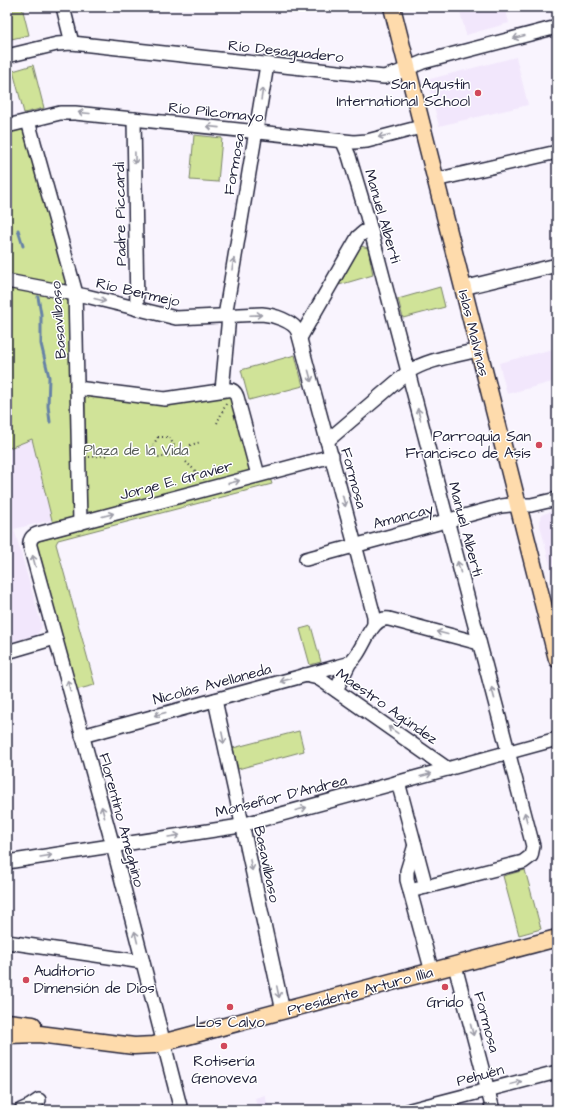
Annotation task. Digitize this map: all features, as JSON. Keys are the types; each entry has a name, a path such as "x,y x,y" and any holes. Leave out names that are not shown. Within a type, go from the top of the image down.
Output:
{"main road":[{"name":"Islas Malvinas","path":"389,7 422,126 518,504 553,627 556,653"},
{"name":"Presidente Arturo Illia","path":"7,1035 38,1034 137,1046 150,1046 557,938"},
{"name":"Presidente Arturo Illia","path":"7,1022 164,1043"}],"street":[{"path":"63,7 72,43"},
{"name":"Río Desaguadero","path":"7,56 57,44 72,43 378,77 390,76 418,64 557,28"},
{"name":"Formosa","path":"226,393 227,316 267,65"},
{"name":"Río Pilcomayo","path":"7,126 55,114 70,112 343,142 367,141 422,126"},
{"name":"Padre Piccardi","path":"134,119 137,309"},
{"name":"Basavilbaso","path":"28,121 73,281 75,294 80,523"},
{"name":"Manuel Alberti","path":"343,142 349,156 371,230 533,843 531,856 520,863 426,887"},
{"path":"435,180 557,152"},
{"path":"300,338 358,237 364,232 371,230"},
{"path":"463,288 557,265"},
{"name":"Río Bermejo","path":"7,281 75,294 176,318 262,314 274,317 294,326 298,330 300,338"},
{"name":"Formosa","path":"300,338 374,616 374,626"},
{"path":"328,441 408,372 427,363 478,350"},
{"path":"77,388 165,399 226,393 232,390 237,395 258,475"},
{"name":"Jorge E. Gravier","path":"31,539 37,534 332,456"},
{"name":"Amancay","path":"306,558 501,506 518,504 531,505 557,499"},
{"name":"Florentino Ameghino","path":"31,539 30,546 113,846 180,1110"},
{"path":"336,690 350,662 355,658 374,626 379,621 387,619 479,643"},
{"path":"7,652 55,638"},
{"name":"Nicolás Avellaneda","path":"82,736 350,662"},
{"name":"Maestro Agúndez","path":"305,675 318,678 448,769"},
{"name":"Basavilbaso","path":"215,700 282,1011"},
{"name":"Monseñor D'Andrea","path":"7,862 242,825 557,739"},
{"path":"398,782 426,887 410,891"},
{"path":"415,845 407,874 410,891 432,972"},
{"path":"7,942 143,962"},
{"name":"Formosa","path":"455,966 494,1110"},
{"name":"Pehuén","path":"410,1110 557,1072"},
{"path":"21,1110 39,1100"}],"path":[{"path":"217,423 226,393"},
{"path":"158,437 169,437 174,448 169,457 157,457 152,447 158,437"},
{"path":"190,446 201,442"},
{"path":"86,457 109,455"},
{"path":"186,462 206,482"}],"shaded area":[{"name":"San Agustín International School","path":"459,7 505,7 509,23 466,35"},
{"name":"San Agustín International School","path":"516,57 528,105 439,126 428,82 430,79"},
{"path":"557,348 556,381 507,394 499,363"},
{"path":"31,438 52,520 14,529 42,626 37,635 7,643 7,449"},
{"path":"557,510 557,593 539,521 543,514"},
{"path":"265,1095 269,1110 258,1110 255,1098"}],"green space":[{"path":"7,7 22,7 29,35 7,40"},
{"path":"33,65 44,108 24,113 13,71"},
{"path":"22,129 25,131 66,282 63,285 7,276 7,132"},
{"path":"194,135 222,138 218,182 190,180"},
{"path":"361,246 368,248 373,275 339,285"},
{"path":"7,286 64,298 70,303 74,517 53,524 32,439 7,449"},
{"path":"440,287 445,307 403,318 398,299"},
{"path":"295,355 303,386 249,400 241,370"},
{"name":"Plaza de la Vida","path":"230,394 250,468 246,473 92,513 86,510 84,506 85,399 87,395"},
{"path":"270,478 272,484 58,540 56,544 95,685 75,690 36,544 39,541"},
{"path":"311,626 321,662 310,665 300,629"},
{"path":"299,731 304,751 238,769 233,748"},
{"path":"525,870 541,929 519,935 503,876"}],"waterway":[{"path":"18,230 23,246"},
{"path":"38,297 41,314 41,344 49,377 48,406 50,422"}],"place":[{"name":"San Agustín International School","path":"478,93"},
{"name":"Parroquia San Francisco de Asís","path":"539,445"},
{"name":"Auditorio Dimensión de Dios","path":"26,980"},
{"name":"Grido","path":"445,987"},
{"name":"Los Calvo","path":"230,1007"},
{"name":"Rotisería Genoveva","path":"224,1046"}]}
